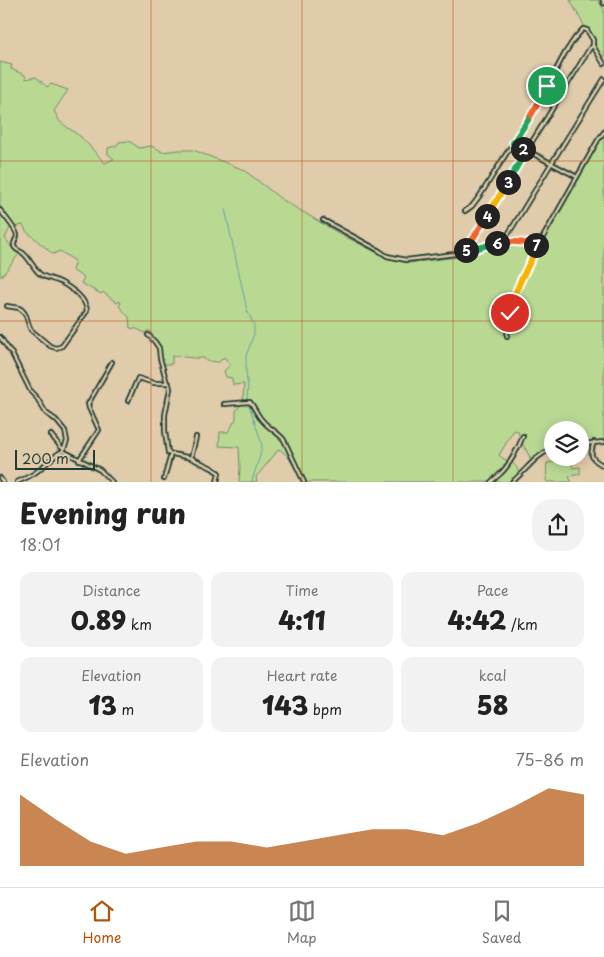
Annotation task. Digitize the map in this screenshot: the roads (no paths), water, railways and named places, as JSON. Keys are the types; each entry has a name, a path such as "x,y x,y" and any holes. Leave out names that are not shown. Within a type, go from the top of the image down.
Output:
{"street":[{"path":"465,211 482,194 540,100 565,53 584,28 593,40 593,46 604,64"},
{"path":"463,253 593,46"},
{"path":"504,242 604,79"},
{"path":"507,336 510,313 518,286 538,246 604,132"},
{"path":"513,143 577,177"},
{"path":"0,210 15,228 17,237 14,247 22,253 34,269 48,278 61,282 82,298 87,306 87,311 62,346 54,348 31,330 23,310 6,306"},
{"path":"323,220 387,256 410,260 463,253 504,242 518,241 538,246"},
{"path":"148,335 156,342 159,348 160,358 167,383 169,384 170,390 165,416 168,452 191,458 212,468 219,473 217,482"},
{"path":"0,337 12,354 31,392 46,413 56,420 65,431 67,441 64,450 50,458 38,470 17,482"},
{"path":"79,460 99,428 88,404 112,362"},
{"path":"128,401 139,378 154,383 167,383"},
{"path":"224,404 248,402 253,406 256,414 263,422 284,440 304,482"},
{"path":"51,435 64,450 100,470 111,482"},
{"path":"491,482 507,465 523,436"},
{"path":"191,458 196,437"},
{"path":"594,442 591,451 592,457 604,466"},
{"path":"589,443 604,442"},
{"path":"512,482 544,452"},
{"path":"164,479 172,454"},
{"path":"0,478 3,482"}],"waterway":[{"path":"225,209 247,310 254,325 254,334 246,356 247,399 262,444 252,482"}]}
